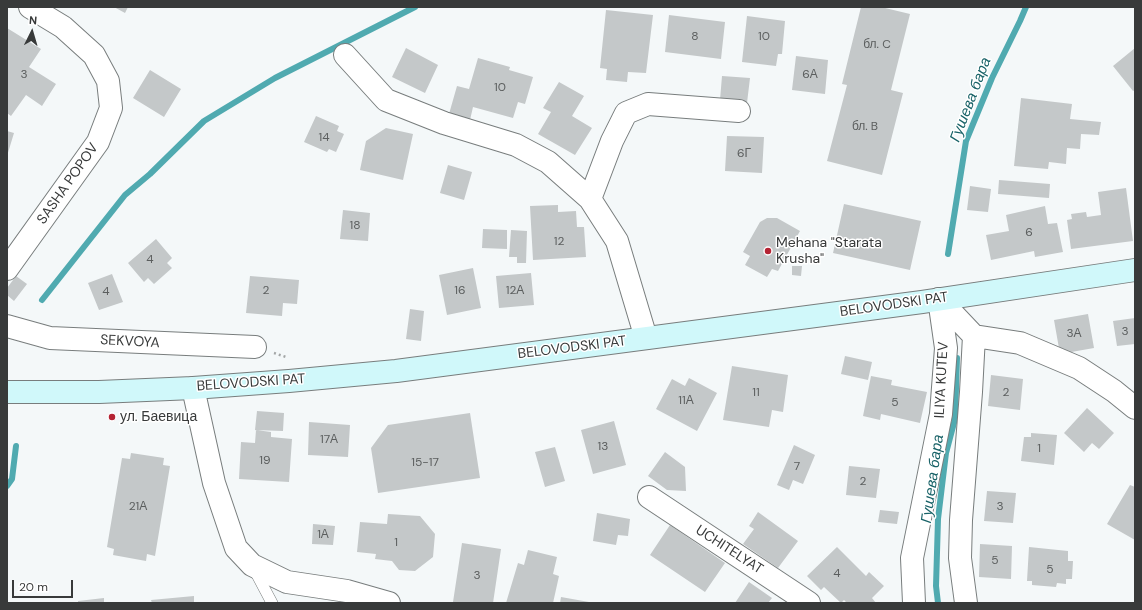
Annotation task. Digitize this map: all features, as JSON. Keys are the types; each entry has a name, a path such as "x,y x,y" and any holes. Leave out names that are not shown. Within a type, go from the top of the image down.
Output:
{"street":[{"name":"SASHA POPOV","path":"7,270 98,142 111,108 108,81 94,55 63,27 30,7"},
{"path":"345,55 386,100 444,123 516,145 548,162 590,199 617,241 646,338"},
{"path":"590,199 612,141 626,113 648,104 739,111"},
{"name":"BELOVODSKI PAT","path":"7,392 99,392 193,388 288,382 396,371 939,299 1135,270"},
{"path":"939,299 974,336 1020,343 1079,368 1114,391 1135,408"},
{"name":"ILIYA KUTEV","path":"914,603 912,558 941,414 946,348 939,299"},
{"name":"SEKVOYA","path":"7,326 50,338 255,347"},
{"path":"966,603 960,558 961,520 974,336"},
{"path":"193,388 214,483 236,548 252,565 287,582 347,591 389,603"},
{"name":"UCHITELYAT","path":"649,497 809,603"}],"lane":[{"path":"252,565 272,603"}],"building":[{"path":"114,7 128,7 125,13"},
{"path":"861,7 881,7 910,14 891,90 903,93 882,175 827,161 847,85 842,84"},
{"path":"606,10 653,15 646,73 628,72 627,82 606,80 607,69 600,68"},
{"path":"669,15 725,22 721,59 665,52"},
{"path":"747,16 785,21 782,54 778,54 776,66 742,62"},
{"path":"7,28 41,49 29,67 56,84 42,106 26,95 11,116 7,113"},
{"path":"406,48 438,65 425,93 392,77"},
{"path":"1135,48 1135,90 1133,91 1113,66"},
{"path":"796,56 828,60 825,94 792,90"},
{"path":"478,58 510,67 509,70 533,77 525,104 518,102 513,118 473,107 470,120 449,114 457,86 469,89"},
{"path":"150,70 181,89 164,117 133,98"},
{"path":"722,76 750,78 747,103 720,100"},
{"path":"559,82 584,96 572,116 592,128 575,155 538,134 551,112 543,108"},
{"path":"1021,98 1072,104 1070,119 1101,122 1099,135 1081,134 1080,149 1067,148 1066,164 1049,162 1048,169 1014,166"},
{"path":"316,116 339,126 337,131 344,134 336,152 329,149 327,152 304,142"},
{"path":"386,128 413,134 403,180 360,170 366,141"},
{"path":"7,131 14,133 7,156"},
{"path":"727,136 764,137 762,173 725,171"},
{"path":"448,165 472,172 464,200 440,193"},
{"path":"999,180 1050,184 1049,198 998,194"},
{"path":"970,186 991,189 988,212 967,210"},
{"path":"1126,188 1133,241 1071,249 1067,220 1072,219 1071,214 1086,212 1087,217 1101,215 1098,192"},
{"path":"844,204 921,221 910,270 833,253"},
{"path":"558,205 558,212 576,211 577,227 584,227 586,257 533,260 530,206"},
{"path":"1045,206 1048,224 1057,223 1063,252 1035,257 1034,251 991,260 986,235 1009,231 1006,215"},
{"path":"343,210 370,213 368,241 340,239"},
{"path":"767,218 777,218 800,231 778,271 772,269 767,277 745,265 750,256 743,252 760,222"},
{"path":"483,229 507,230 507,249 482,248"},
{"path":"511,230 527,231 526,263 517,263 517,257 509,257"},
{"path":"156,239 172,258 167,263 172,268 154,284 148,278 144,282 128,263"},
{"path":"792,266 802,266 801,276 792,275"},
{"path":"473,268 481,308 447,315 439,275"},
{"path":"531,273 534,305 499,308 496,276"},
{"path":"112,274 123,302 99,310 88,283"},
{"path":"16,276 27,284 14,301 7,295 7,288"},
{"path":"250,276 299,280 297,304 283,303 282,316 246,313"},
{"path":"410,309 424,311 421,341 406,339"},
{"path":"1088,314 1094,348 1060,354 1054,320"},
{"path":"1135,318 1135,344 1117,346 1113,321"},
{"path":"845,356 872,362 868,380 841,374"},
{"path":"732,366 788,375 783,412 772,410 769,427 723,420"},
{"path":"991,375 1023,379 1020,410 988,406"},
{"path":"871,376 892,380 891,385 927,392 920,423 881,414 880,420 863,416"},
{"path":"689,378 717,393 697,431 656,409 672,379 685,386"},
{"path":"1087,408 1114,433 1099,449 1092,443 1084,452 1064,433"},
{"path":"257,411 284,413 283,431 255,430"},
{"path":"470,413 480,478 378,493 371,448 388,425"},
{"path":"614,421 626,465 593,474 581,430"},
{"path":"309,422 350,425 348,457 308,455"},
{"path":"256,430 271,432 271,437 292,439 289,482 239,479 241,442 255,443"},
{"path":"1031,433 1057,435 1054,465 1021,461 1024,437 1031,437"},
{"path":"794,445 815,455 803,484 793,480 789,490 777,485"},
{"path":"555,447 565,481 545,487 535,452"},
{"path":"665,452 685,467 686,491 667,490 648,476"},
{"path":"131,453 164,458 163,465 170,466 155,556 147,554 146,561 113,555 114,549 107,547 122,458 130,459"},
{"path":"849,466 880,469 876,498 846,495"},
{"path":"1130,485 1135,487 1135,540 1107,524"},
{"path":"987,491 1016,493 1013,523 984,521"},
{"path":"880,510 899,512 897,524 878,522"},
{"path":"758,512 798,541 778,568 743,544 754,529 749,526"},
{"path":"597,513 630,519 628,536 618,535 616,545 593,541"},
{"path":"388,514 420,516 435,534 433,557 415,571 399,570 392,561 375,559 376,554 357,552 360,522 387,524"},
{"path":"313,524 335,526 333,545 312,544"},
{"path":"670,525 725,563 705,592 650,555"},
{"path":"462,543 501,549 493,603 453,602"},
{"path":"980,544 1012,546 1011,579 979,577"},
{"path":"837,547 866,576 869,572 884,586 872,598 876,603 847,603 844,600 841,603 824,587 821,590 807,576"},
{"path":"1029,547 1068,551 1068,561 1073,561 1072,579 1066,579 1066,584 1057,583 1056,587 1032,585 1032,581 1027,581"},
{"path":"528,550 557,557 553,574 559,576 553,603 506,603 518,563 524,565"},
{"path":"749,582 772,598 768,603 735,603"},
{"path":"194,596 194,603 152,603 151,600"},
{"path":"561,597 589,602 589,603 560,603"},
{"path":"104,598 104,603 78,603 78,601"}],"waterway":[{"path":"42,300 125,195 150,174 204,121 275,78 415,7"},
{"name":"Гушева бара","path":"948,254 966,141 992,78 1026,7"},
{"name":"Гушева бара","path":"938,603 936,586 938,519 946,453 955,419 957,358"},
{"path":"7,486 12,479 16,446"}],"place":[{"name":"Mehana \"Starata Krusha\"","path":"768,251"},
{"name":"ул. Баевица","path":"112,417"}]}
